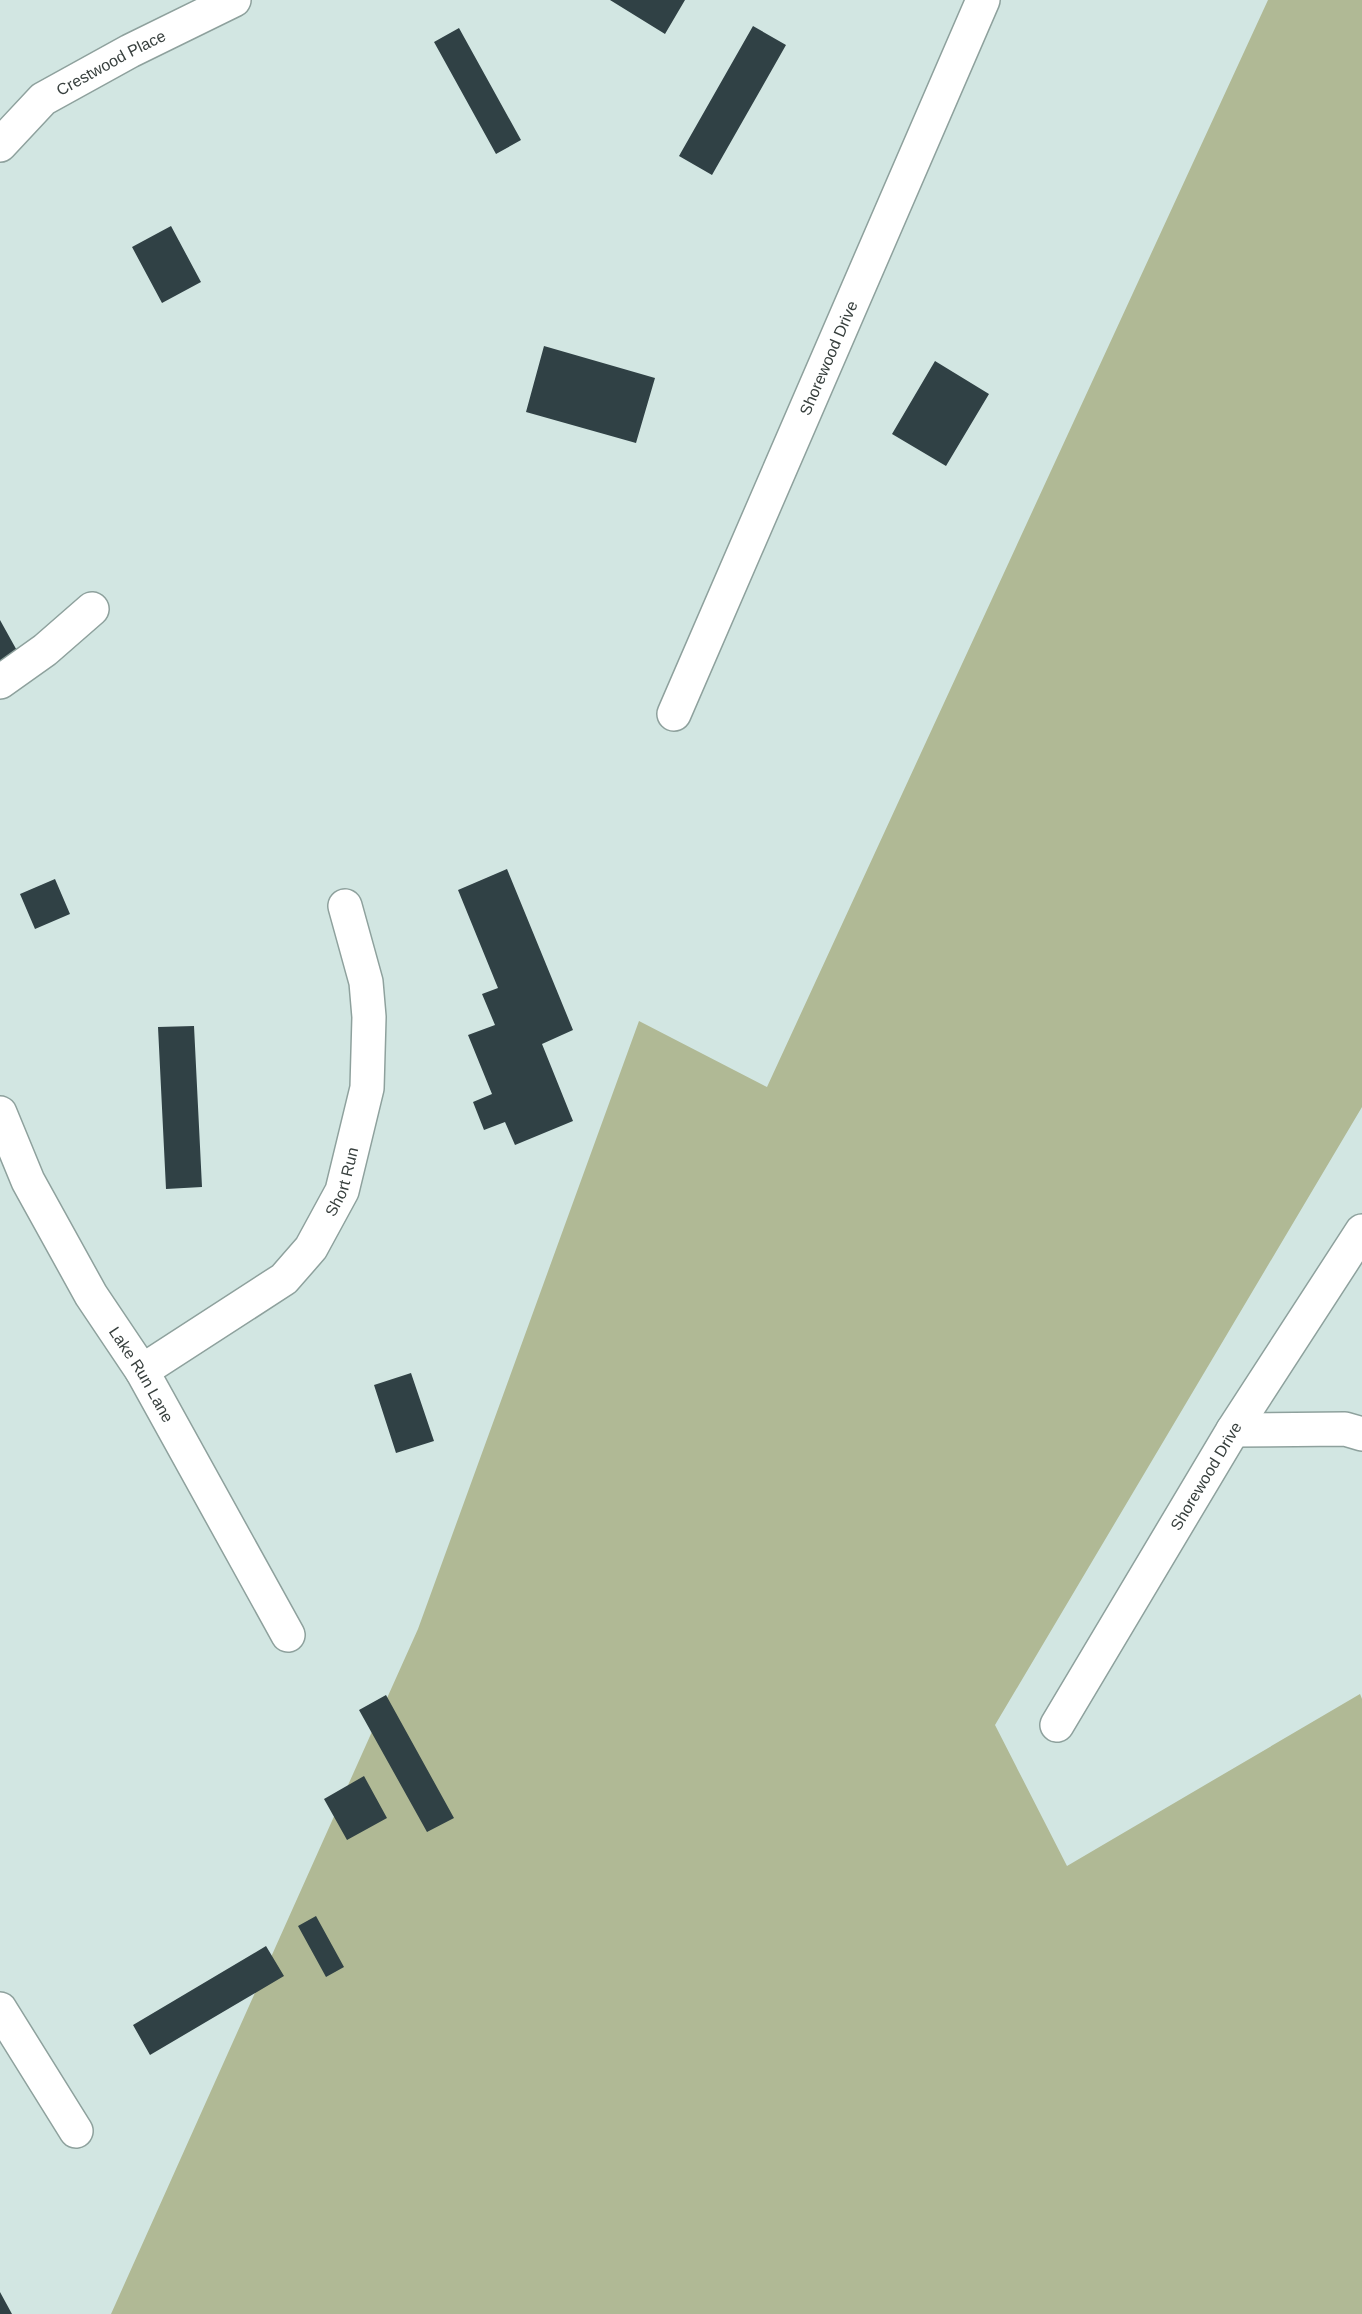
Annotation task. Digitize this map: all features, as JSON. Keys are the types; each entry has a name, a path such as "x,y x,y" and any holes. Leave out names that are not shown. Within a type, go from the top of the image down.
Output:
{"street":[{"name":"Crestwood Place","path":"0,145 42,99 130,51 234,0"},
{"name":"Shorewood Drive","path":"674,714 984,0"},
{"path":"0,682 45,650 92,609"},
{"name":"Short Run","path":"142,1371 284,1279 311,1248 342,1191 367,1088 369,1017 366,982 345,906"},
{"name":"Lake Run Lane","path":"2,1122 28,1181 91,1295 142,1371 288,1635"},
{"name":"Shorewood Drive","path":"1057,1725 1233,1430 1362,1231"},
{"path":"1233,1430 1346,1429 1362,1434"},
{"path":"0,2009 76,2131"}],"green space":[{"path":"1268,0 1362,0 1362,1107 995,1725 1067,1866 1360,1694 1362,1699 1362,2314 111,2314 418,1629 639,1021 767,1087"}],"building":[{"path":"610,0 685,0 665,34"},
{"path":"753,26 786,45 712,175 679,156"},
{"path":"459,28 521,140 496,154 434,42"},
{"path":"171,226 201,282 162,303 132,247"},
{"path":"544,346 655,378 636,443 526,412"},
{"path":"935,361 989,394 946,466 892,434"},
{"path":"0,620 20,656 0,667"},
{"path":"507,869 573,1030 542,1044 573,1121 515,1145 505,1122 484,1130 473,1102 492,1094 468,1035 495,1025 482,994 498,988 458,890"},
{"path":"55,879 70,914 35,929 20,894"},
{"path":"194,1026 202,1187 166,1189 158,1027"},
{"path":"411,1373 434,1441 396,1453 374,1385"},
{"path":"386,1695 454,1818 427,1832 359,1710"},
{"path":"364,1776 387,1818 347,1840 324,1799"},
{"path":"316,1916 344,1967 326,1977 298,1926"},
{"path":"266,1946 284,1976 150,2055 133,2025"},
{"path":"0,2292 12,2314 0,2314"}]}
